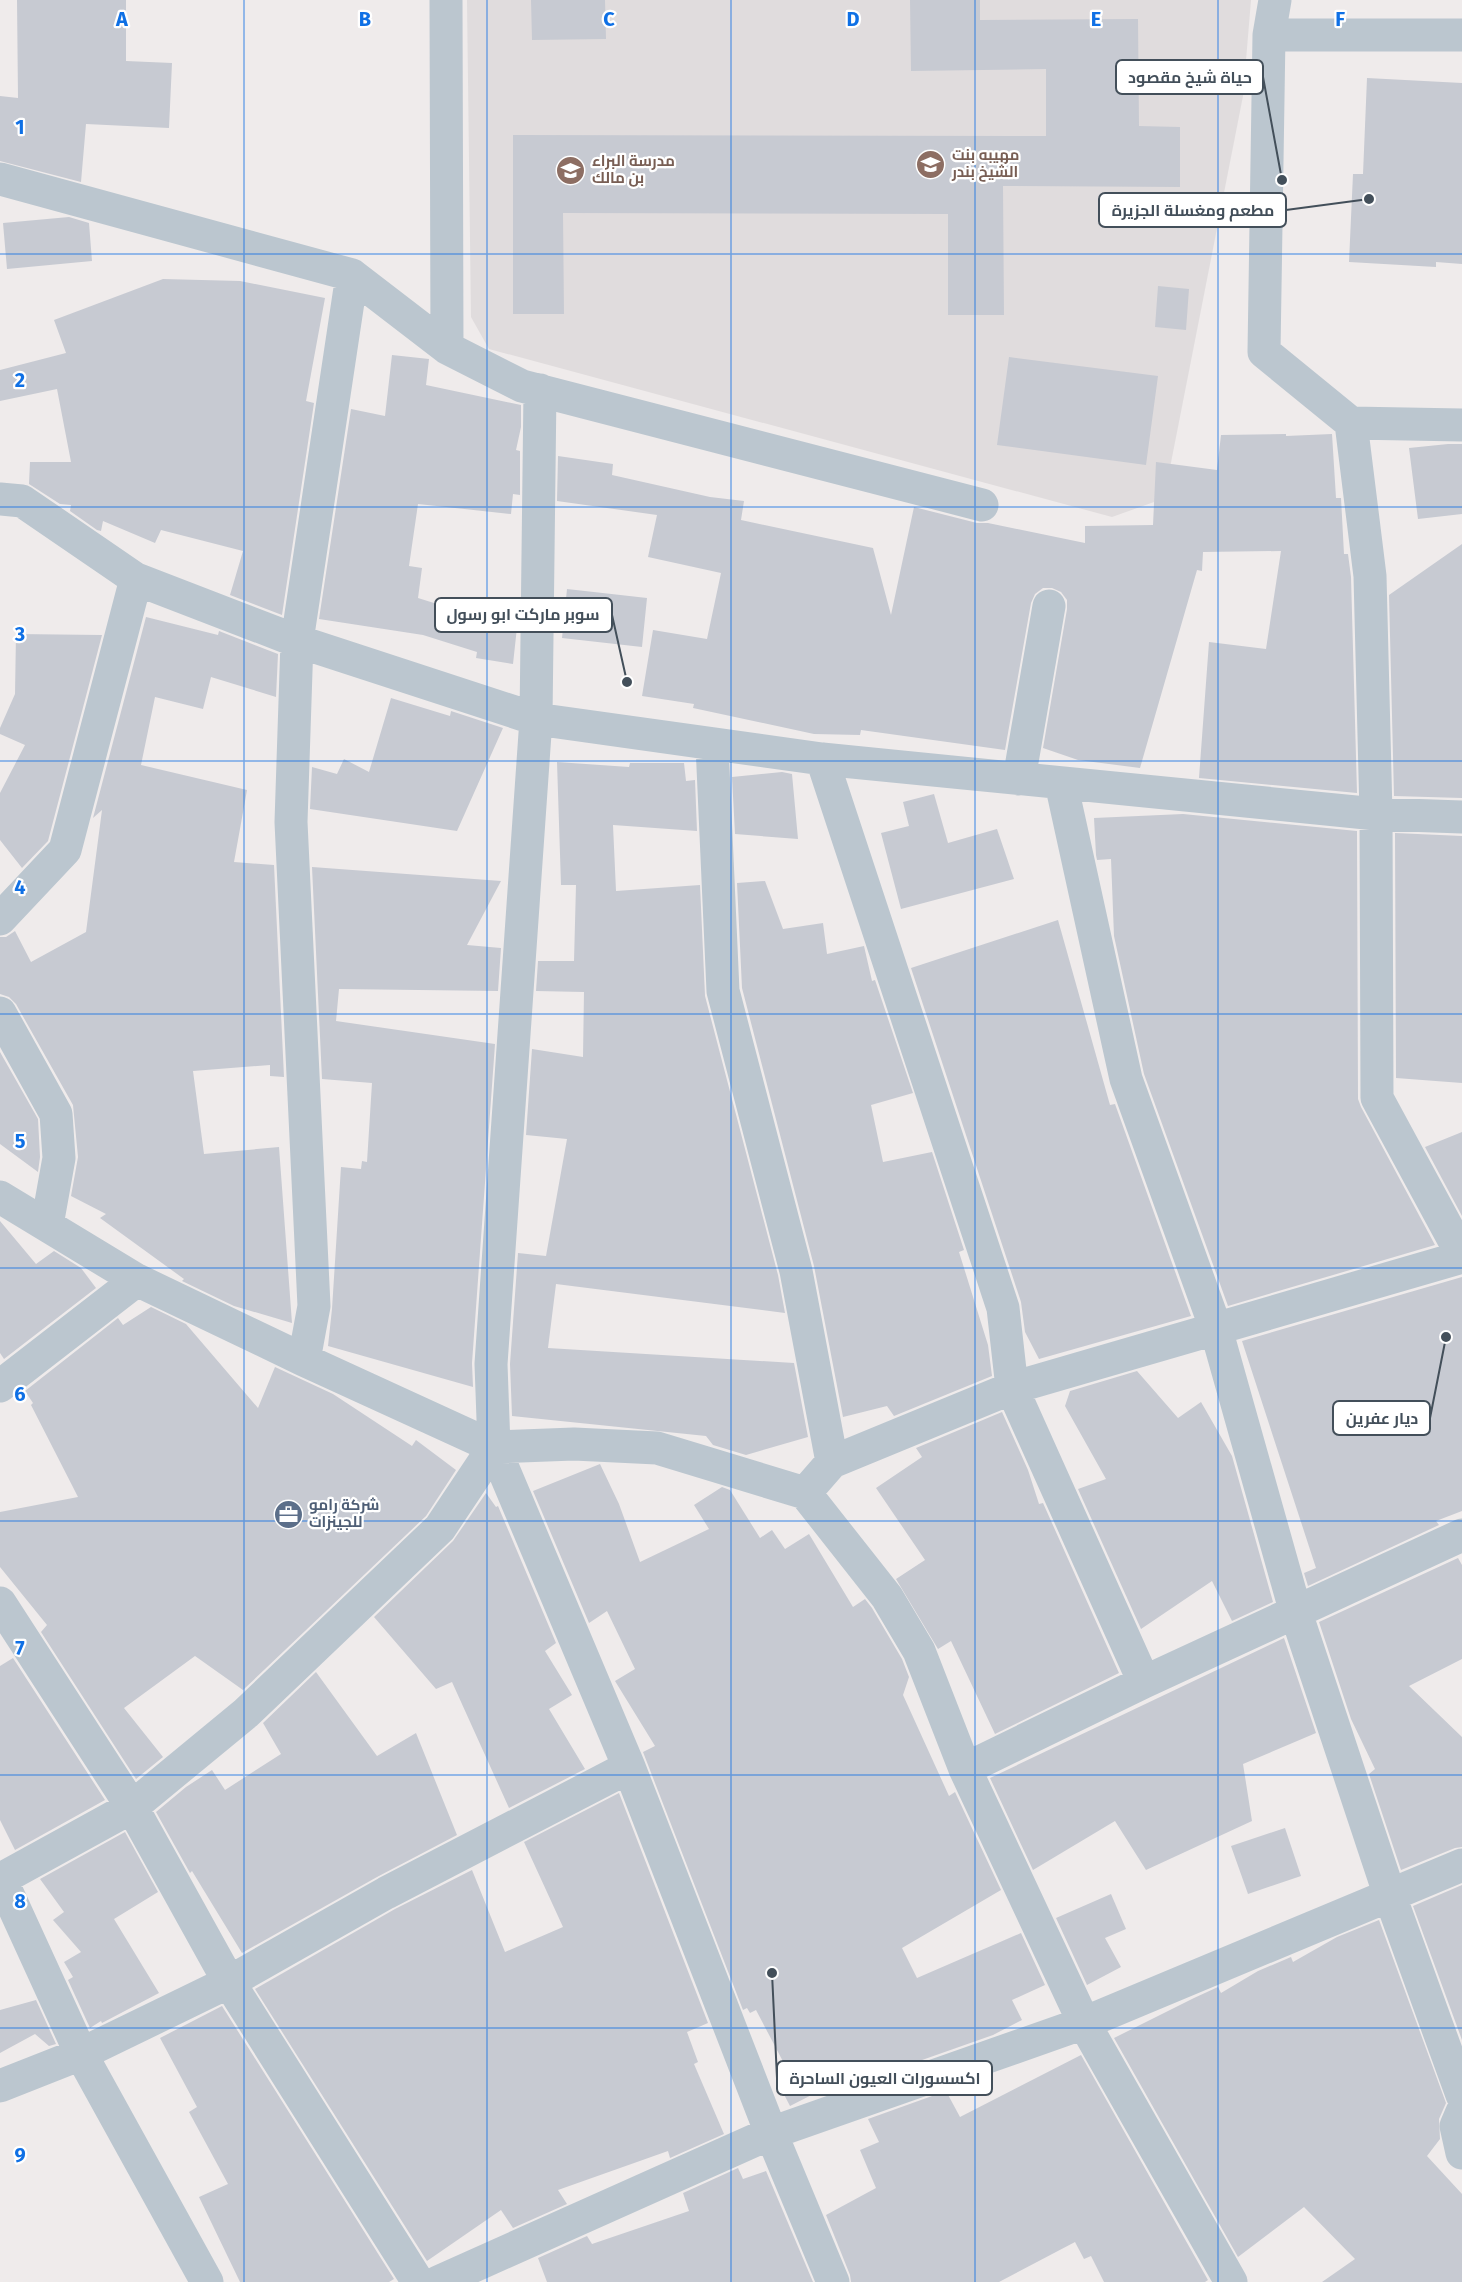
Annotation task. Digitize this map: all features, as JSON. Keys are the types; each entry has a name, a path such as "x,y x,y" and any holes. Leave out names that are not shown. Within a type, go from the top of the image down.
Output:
{"street":[{"path":"446,0 447,348"},
{"path":"1275,0 1269,35 1264,352 1351,423 1462,426"},
{"path":"1269,35 1462,35"},
{"path":"0,179 352,275 447,348 522,386 982,505"},
{"path":"304,1360 314,1306 291,822 297,641 352,275"},
{"path":"540,390 536,719 491,1364 494,1447 629,1767 771,2133 833,2282"},
{"path":"805,1493 832,1462 1012,1388 1462,1256 1377,1098 1376,814 1370,576 1351,423"},
{"path":"0,499 22,501 136,579 297,641 536,719 822,759 1376,814 1462,817"},
{"path":"0,919 65,850 136,579"},
{"path":"1019,779 1049,606"},
{"path":"712,745 723,991 796,1271 832,1462"},
{"path":"822,759 1003,1308 1012,1388 1144,1682"},
{"path":"1061,783 1126,1079 1216,1329 1296,1613 1390,1896 1462,2095"},
{"path":"0,1013 56,1114 59,1158 47,1225"},
{"path":"0,1197 137,1280 494,1447 574,1444 657,1448 805,1493 887,1597 904,1626 927,1671 965,1769 1084,2024 1231,2282"},
{"path":"0,1386 137,1280"},
{"path":"207,2282 81,2054 1,1879 132,1807 246,1713 440,1528 494,1447"},
{"path":"965,1769 1144,1682 1462,1535"},
{"path":"0,1604 132,1807 230,1982 418,2282"},
{"path":"0,2086 81,2054 230,1982 386,1893 629,1767"},
{"path":"438,2282 771,2133 1084,2024 1462,1865"},
{"path":"1462,2112 1456,2126 1462,2153"}],"shaded area":[{"path":"467,0 1251,0 1243,96 1166,488 1154,502 1112,517 489,349 471,317"}],"building":[{"path":"17,0 126,0 126,61 172,63 169,128 86,124 81,182 0,161 0,96 18,98"},
{"path":"531,0 605,0 606,39 532,40"},
{"path":"910,0 980,0 980,20 1138,19 1139,126 1180,127 1180,187 1003,186 1004,315 948,315 948,214 563,213 564,314 513,314 513,135 1046,136 1046,69 911,71"},
{"path":"1367,78 1462,83 1462,264 1436,262 1436,267 1349,262 1353,174 1363,174"},
{"path":"69,217 89,223 92,261 7,269 3,223"},
{"path":"163,279 240,281 325,298 306,401 314,403 282,615 230,595 243,551 161,530 155,543 103,521 101,531 97,530 70,511 71,505 60,504 29,484 30,462 71,462 57,389 0,401 0,370 66,353 54,320"},
{"path":"1158,286 1189,289 1186,330 1155,327"},
{"path":"392,355 429,359 426,385 521,405 521,427 516,450 520,451 520,495 513,494 511,514 418,504 409,566 422,568 418,598 482,618 484,604 519,609 513,664 476,658 477,652 423,635 319,619 351,409 385,416"},
{"path":"1009,357 1158,376 1146,465 997,445"},
{"path":"1286,434 1286,436 1332,434 1336,498 1341,498 1344,554 1348,554 1351,577 1357,793 1199,778 1209,642 1266,649 1281,551 1203,552 1202,571 1197,570 1140,768 1078,760 1043,748 1067,609 1067,600 1061,592 1052,588 1043,588 1035,594 1031,603 1005,750 861,730 860,735 814,734 693,708 694,704 642,696 653,630 707,639 721,573 648,557 657,515 557,501 558,456 613,464 612,475 710,497 744,501 741,520 873,548 891,615 914,507 977,523 988,523 1085,543 1085,526 1153,525 1156,462 1217,470 1221,435"},
{"path":"1462,444 1462,514 1418,519 1409,448"},
{"path":"1462,544 1462,798 1394,796 1389,595"},
{"path":"567,589 647,598 642,647 562,638"},
{"path":"146,617 218,635 219,631 278,654 276,697 211,677 203,709 155,697 141,765 247,790 234,862 274,865 284,1077 270,1076 270,1065 193,1071 204,1154 279,1147 292,1323 234,1306 182,1281 184,1279 100,1218 106,1214 71,1196 78,1157 73,1105 16,1004 9,997 0,994 0,937 6,937 15,931 31,962 86,932 102,810 93,818"},
{"path":"16,634 102,635 48,841 22,868 0,840 0,793 25,745 0,734 0,728 15,694"},
{"path":"391,698 450,716 451,711 503,728 457,831 310,809 312,767 337,774 344,759 369,772"},
{"path":"557,762 629,767 630,763 684,763 686,781 695,780 697,831 613,825 616,891 700,885 705,996 778,1275 785,1313 556,1284 548,1348 794,1363 808,1437 746,1455 713,1445 706,1436 512,1416 510,1364 518,1253 546,1256 567,1139 526,1135 532,1049 583,1057 584,992 536,991 538,961 574,961 576,885 561,885"},
{"path":"782,772 792,774 798,839 735,834 732,777"},
{"path":"934,794 948,843 997,829 1014,879 901,909 881,833 909,826 903,802"},
{"path":"1183,814 1357,831 1358,1099 1435,1245 1228,1306 1144,1074 1114,936 1111,859 1097,860 1096,855 1094,818"},
{"path":"1395,833 1462,836 1462,1083 1396,1078"},
{"path":"312,867 501,881 467,945 501,948 498,991 339,989 336,1021 495,1044 472,1363 473,1387 328,1346 341,1167 361,1169 362,1161 367,1162 372,1083 322,1079"},
{"path":"765,881 783,929 823,923 827,954 864,946 872,981 875,980 913,1093 871,1105 883,1162 932,1152 964,1250 959,1252 988,1345 992,1376 894,1416 887,1406 843,1417 814,1266 742,988 737,883"},
{"path":"1058,920 1110,1105 1115,1104 1191,1316 1039,1359 1025,1332 1021,1302 911,968"},
{"path":"0,1052 38,1119 40,1157 38,1172 0,1144"},
{"path":"1462,1132 1462,1216 1425,1147"},
{"path":"0,1221 36,1264 54,1251 81,1268 96,1288 4,1359 0,1353"},
{"path":"1462,1277 1462,1511 1436,1521 1439,1525 1308,1586 1304,1573 1316,1568 1242,1341"},
{"path":"151,1307 186,1324 258,1408 275,1367 333,1394 412,1446 416,1440 456,1470 426,1516 243,1690 195,1656 124,1708 163,1757 136,1779 41,1632 47,1625 0,1567 0,1512 78,1497 25,1391 118,1318 123,1325"},
{"path":"1137,1371 1178,1418 1201,1402 1232,1456 1273,1602 1232,1621 1212,1581 1141,1629 1078,1489 1106,1479 1065,1406 1070,1391"},
{"path":"1002,1412 1028,1470 1039,1504 1043,1503 1119,1673 995,1734 951,1641 938,1649 896,1579 925,1560 876,1488 922,1457 916,1448"},
{"path":"600,1464 619,1504 640,1562 709,1529 694,1505 722,1487 730,1490 760,1538 772,1530 785,1549 809,1534 853,1607 865,1599 872,1608 902,1659 909,1677 903,1695 949,1796 955,1792 1001,1890 902,1948 917,1978 1021,1933 1045,1985 1012,2000 1022,2020 993,2035 837,2090 835,2083 790,2106 776,2079 788,2071 756,2010 750,2013 747,2008 743,2010 643,1752 655,1746 615,1681 635,1669 607,1611 589,1623 533,1491"},
{"path":"486,1493 496,1507 498,1506 556,1643 545,1651 572,1695 549,1709 585,1769 509,1808 452,1682 436,1689 374,1617 453,1541"},
{"path":"1458,1558 1462,1565 1462,1659 1409,1686 1462,1737 1462,1847 1401,1870 1369,1774 1375,1769 1351,1719 1319,1622"},
{"path":"1284,1638 1316,1733 1243,1764 1252,1821 1146,1870 1115,1821 1033,1870 990,1778"},
{"path":"13,1658 105,1800 15,1850 0,1820 0,1666"},
{"path":"316,1672 377,1756 416,1733 457,1835 242,1953 192,1871 190,1873 156,1812 186,1787 212,1770 225,1790 281,1754 263,1723"},
{"path":"619,1793 708,2023 687,2032 698,2062 694,2064 724,2134 670,2158 668,2151 558,2190 567,2204 513,2228 501,2210 427,2261 255,1989 395,1909 472,1870 505,1952 563,1927 524,1842"},
{"path":"1285,1828 1301,1876 1248,1894 1231,1846"},
{"path":"125,1832 158,1892 114,1919 159,1993 90,2028 68,1980 73,1977 64,1962 81,1952 53,1920 64,1912 40,1879"},
{"path":"1462,1885 1462,2040 1413,1906"},
{"path":"1111,1894 1126,1929 1105,1938 1121,1967 1087,1985 1056,1918"},
{"path":"1379,1920 1446,2103 1439,2119 1440,2139 1427,2156 1462,2194 1462,2282 1322,2282 1355,2259 1304,2207 1238,2257 1114,2038 1218,1987 1221,1993 1258,1971 1291,1957 1293,1962 1337,1937"},
{"path":"36,2000 56,2044 49,2046 35,2034 0,2053 0,2010"},
{"path":"222,2006 394,2279 389,2282 240,2282 199,2197 228,2184 189,2112 197,2107 160,2038"},
{"path":"1081,2055 1208,2280 1205,2282 1104,2282 1091,2256 1084,2259 1075,2242 999,2282 851,2282 826,2215 876,2188 860,2150 879,2142 868,2119 946,2091 960,2117"},
{"path":"738,2168 743,2179 766,2171 813,2282 547,2282 538,2258 587,2236 592,2244 689,2211 683,2193"}],"place":[{"name":"مهيبه بنت الشيخ بندر","path":"931,164"},
{"name":"مدرسة البراء بن مالك","path":"571,170"},
{"name":"حياة شيخ مقصود","path":"1282,180"},
{"name":"مطعم ومغسلة الجزيرة","path":"1369,199"},
{"name":"سوبر ماركت ابو رسول","path":"627,682"},
{"name":"ديار عفرين","path":"1446,1337"},
{"name":"شركة رامو للجينزات","path":"288,1514"},
{"name":"اكسسورات العيون الساحرة","path":"772,1973"}]}
